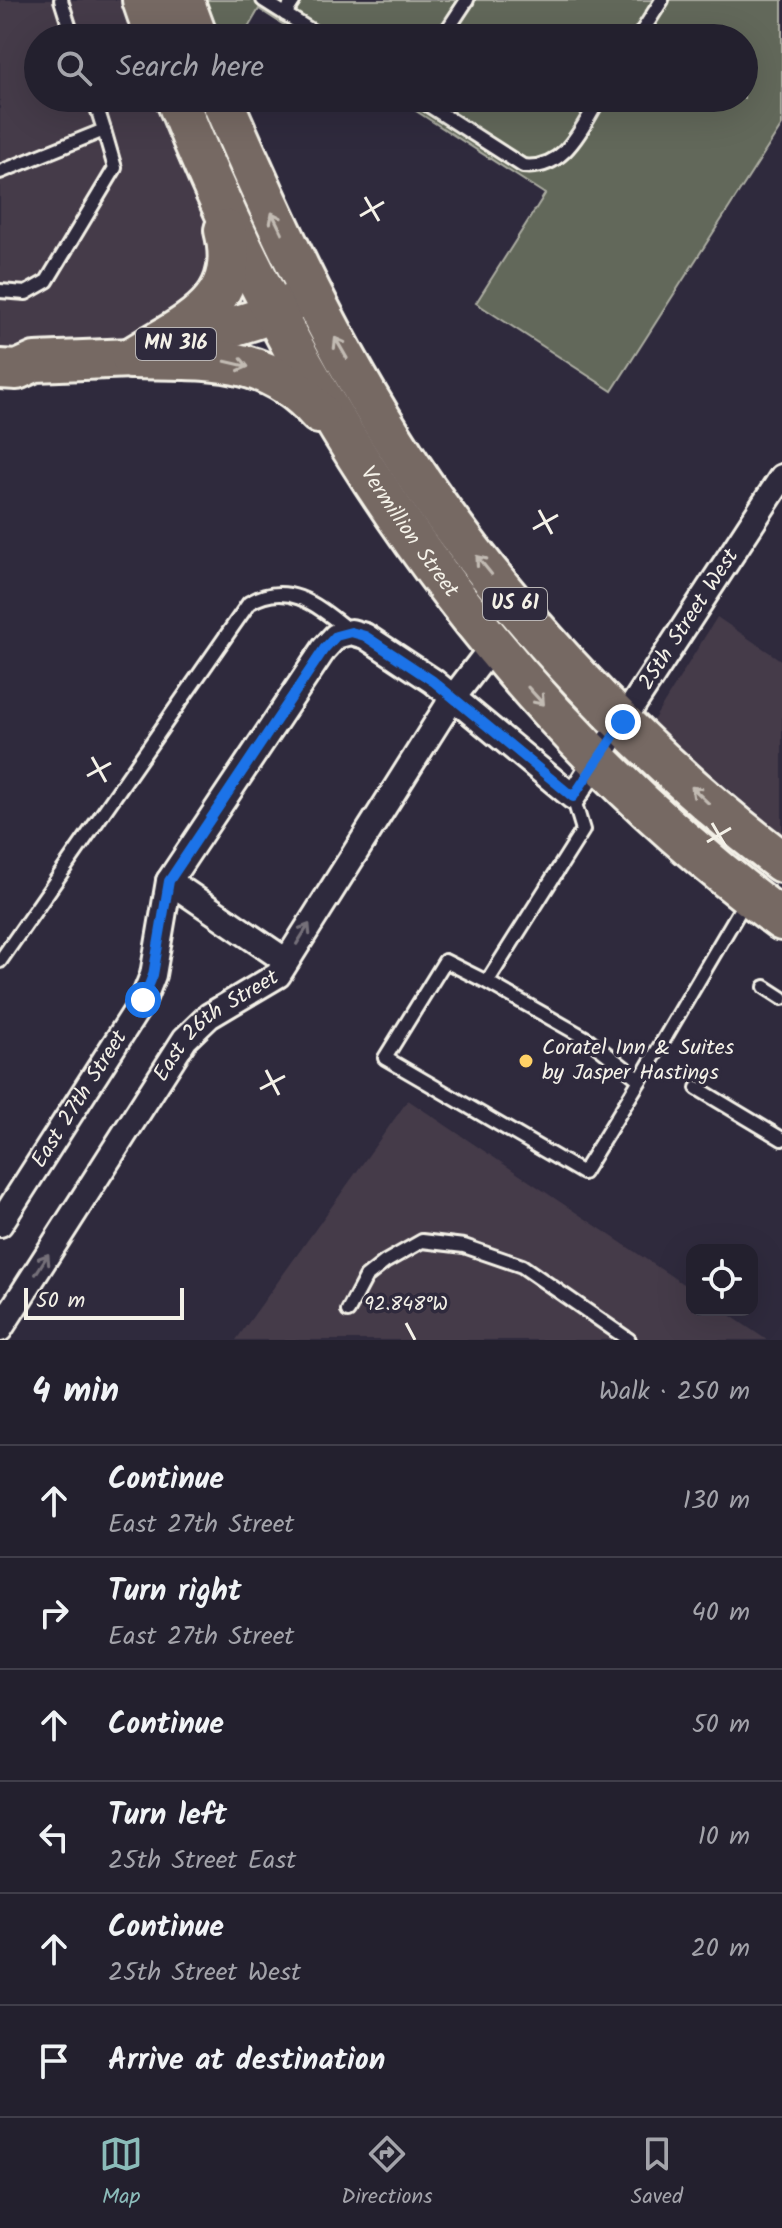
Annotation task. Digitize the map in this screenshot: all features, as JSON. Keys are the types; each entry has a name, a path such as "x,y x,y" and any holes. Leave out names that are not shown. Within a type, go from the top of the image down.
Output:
{"highway":[{"path":"143,0 151,24"},
{"path":"183,0 192,24"},
{"name":"Vermillion Street","path":"182,112 217,200 273,312 354,454 492,647 595,761 720,874 782,920"},
{"name":"Vermillion Street","path":"227,112 310,294 390,435 457,531 522,612 623,722 724,818 782,862"},
{"path":"132,358 208,310 220,294 228,278 230,263 217,200"},
{"path":"132,358 233,361 274,375 309,402 354,454"}],"main road":[{"name":"MN 316","path":"0,348 23,352 17,366 132,358 273,312 310,294"}],"street":[{"name":"25th Street West","path":"573,797 782,477"},
{"path":"351,632 365,636 433,681 573,797"},
{"name":"East 27th Street","path":"0,1224 143,1000 153,975 169,881 324,649 336,636 351,632"},
{"name":"East 26th Street","path":"0,1329 185,1039 209,1016 278,975 452,699 492,647"},
{"path":"169,881 286,961"}],"lane":[{"path":"61,0 69,24"},
{"path":"263,0 301,24"},
{"path":"285,14 294,0"},
{"path":"451,24 467,0"},
{"path":"646,24 660,1"},
{"path":"0,291 26,293 47,281 115,168 98,112"},
{"path":"439,112 523,166 539,168 566,151 591,112"},
{"path":"0,172 104,130"},
{"path":"0,961 249,603 263,595 294,593 351,632"},
{"path":"487,982 583,830 573,797"},
{"path":"640,1080 589,1040 445,961 385,1058 583,1173 640,1080 749,895"},
{"path":"765,987 782,998"},
{"path":"697,1088 782,1139"},
{"path":"348,1311 366,1277 422,1241 464,1246 522,1266 629,1340"}],"shaded area":[{"path":"0,0 143,0 151,24 24,24 24,112 181,112 230,263 132,358 0,357"},
{"path":"717,617 782,661 782,834 651,724"},
{"path":"408,1100 686,1286 686,1316 731,1316 767,1340 236,1340"}],"green space":[{"path":"206,0 782,0 782,125 612,391 476,303 545,194 418,112 758,112 758,24 282,24 259,9 250,24 214,24"}],"place":[{"name":"Coratel Inn & Suites by Jasper Hastings","path":"526,1061"}],"route":[{"path":"143,1000 153,975 169,881 324,649 336,636 351,632 365,636 433,681 573,797 623,722"}]}
